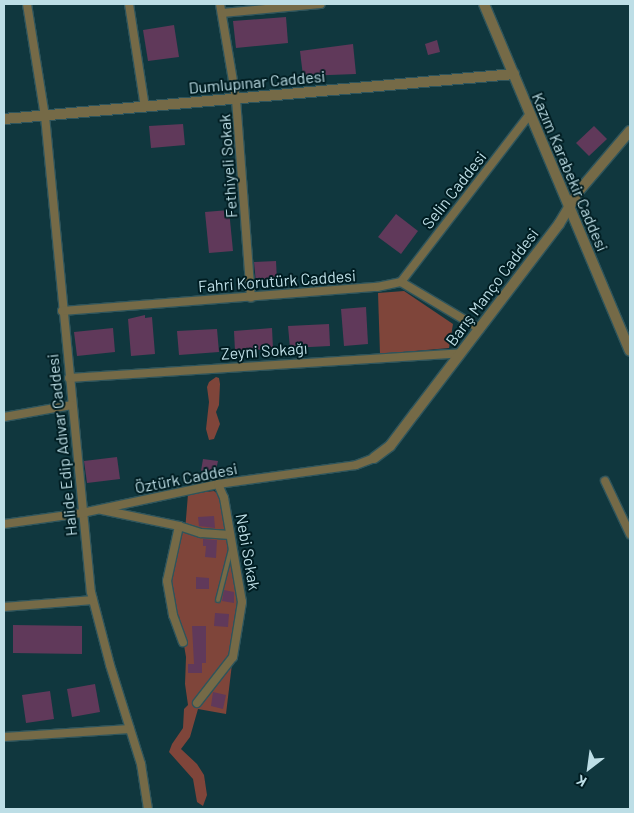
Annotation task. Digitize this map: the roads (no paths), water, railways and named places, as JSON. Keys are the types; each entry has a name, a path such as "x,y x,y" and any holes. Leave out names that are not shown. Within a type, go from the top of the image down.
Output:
{"street":[{"name":"Halide Edip Adıvar Caddesi","path":"27,4 45,116 82,513 93,600 141,764 148,809"},
{"path":"129,4 145,107"},
{"name":"Fethiyeli Sokak","path":"220,4 236,99 251,297"},
{"path":"222,13 321,4"},
{"name":"Kazım Karabekir Caddesi","path":"484,4 568,208 630,351"},
{"name":"Dumlupınar Caddesi","path":"4,119 514,74"},
{"name":"Selin Caddesi","path":"401,282 529,115"},
{"name":"Barış Manço Caddesi","path":"374,458 390,446 559,224 578,192 630,131"},
{"path":"401,282 480,329"},
{"name":"Fahri Korutürk Caddesi","path":"62,311 377,288 401,282"},
{"name":"Zeyni Sokağı","path":"69,378 461,353"},
{"path":"4,417 72,405"},
{"name":"Öztürk Caddesi","path":"4,524 82,513 218,484 356,465 374,458"},
{"path":"605,481 630,534"},
{"name":"Nebi Sokak","path":"197,703 233,657 242,602 224,498 218,484"},
{"path":"100,509 179,526 201,533 230,534"},
{"path":"179,526 166,581 173,615 183,642"},
{"path":"4,608 93,600"},
{"path":"4,736 130,729"}],"lane":[{"path":"218,600 232,544"}]}
